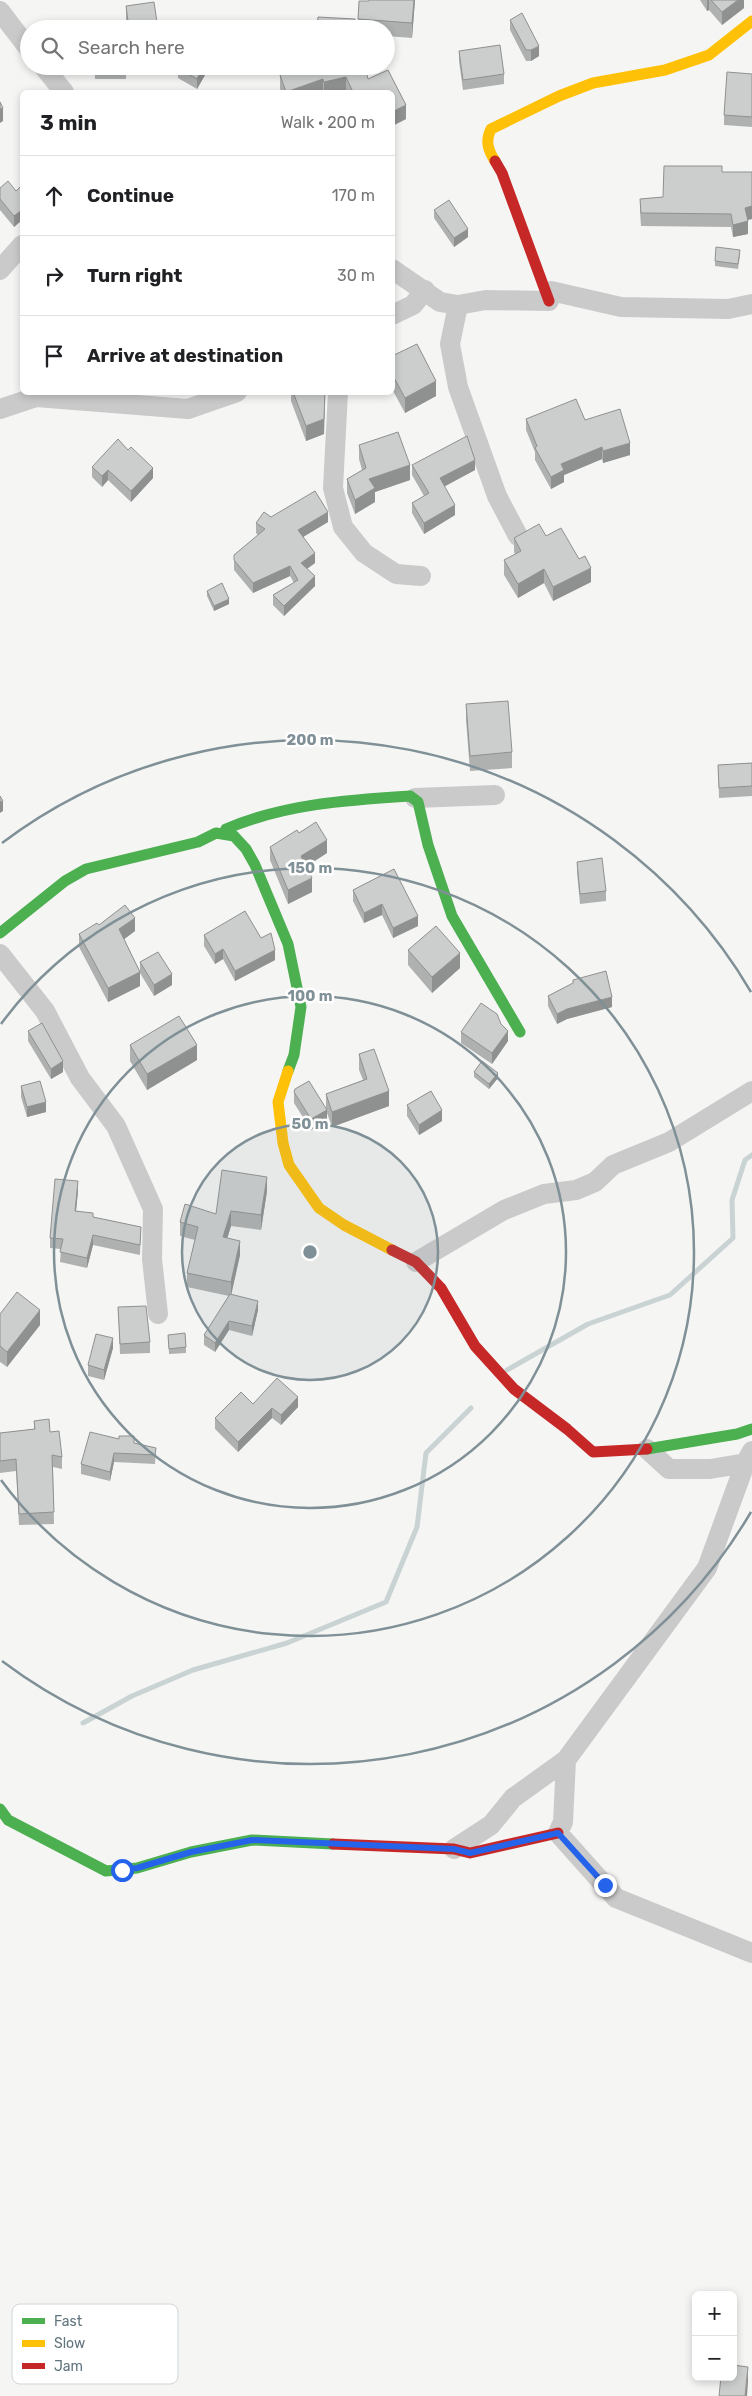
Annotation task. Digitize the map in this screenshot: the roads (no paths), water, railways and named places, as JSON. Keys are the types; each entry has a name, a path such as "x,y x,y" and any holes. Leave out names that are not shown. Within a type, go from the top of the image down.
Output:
{"street":[{"path":"0,11 20,37"},
{"path":"549,301 502,173 489,151 488,137 491,129 559,96 593,83 665,70 709,55 752,22"},
{"path":"50,75 62,90"},
{"path":"0,270 20,247"},
{"path":"395,271 440,302 458,305 486,300 549,301"},
{"path":"395,313 413,304 425,290"},
{"path":"549,301 552,291 622,307 728,309 752,304"},
{"path":"458,305 450,344 458,387 496,496 518,536"},
{"path":"0,409 36,395 188,409 228,395"},
{"path":"338,395 333,488 343,527 364,553 396,574 421,576"},
{"path":"227,834 226,829 243,820 261,814 362,799 410,796 415,798 495,796"},
{"path":"415,798 418,802 438,881 452,916 520,1032"},
{"path":"0,933 26,910 65,881 86,869 198,842 216,834 234,836 246,848 259,873 288,944 301,1007 294,1054 278,1102 288,1165 319,1208 344,1225 416,1262 441,1288 475,1346 514,1388 567,1429 593,1452 615,1452 647,1448 737,1434 752,1429"},
{"path":"0,954 45,1012 80,1078 116,1126 153,1209 152,1259 158,1314"},
{"path":"416,1262 504,1210 544,1194 576,1190 595,1182 613,1165 669,1142 752,1091"},
{"path":"647,1448 669,1469 710,1469 750,1459"},
{"path":"454,1849 491,1826 513,1798 566,1760 707,1568 750,1459"},
{"path":"558,1833 563,1822 566,1760"},
{"path":"0,1809 8,1820 106,1871 137,1868 191,1852 252,1840 454,1849 470,1853 558,1833"},
{"path":"558,1833 616,1898 752,1953"}],"waterway":[{"path":"507,1370 588,1324 670,1295 733,1238 732,1200 745,1160 752,1155"},
{"path":"83,1723 132,1696 193,1670 287,1643 386,1602 417,1527 426,1453 471,1408"}]}
